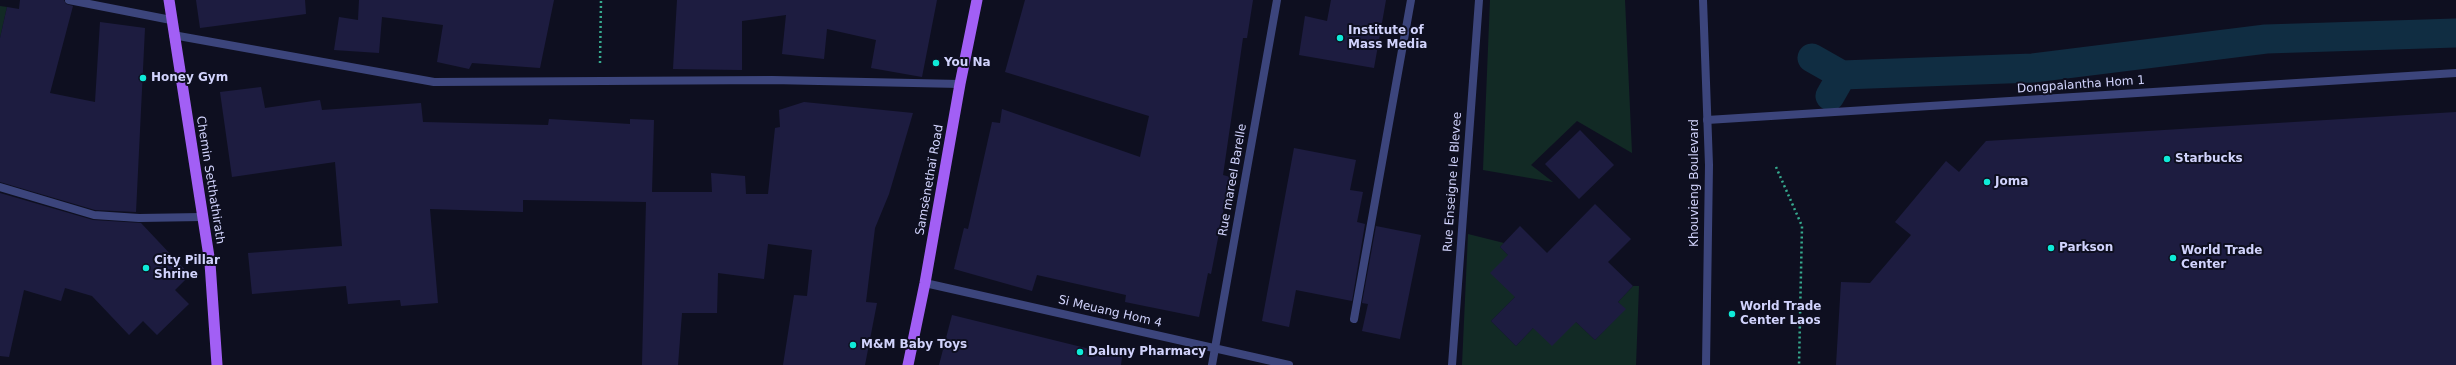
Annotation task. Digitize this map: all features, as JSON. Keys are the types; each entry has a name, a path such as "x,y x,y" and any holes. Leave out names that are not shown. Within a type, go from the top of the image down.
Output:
{"main road":[{"name":"Chemin Setthathirath","path":"169,0 173,34 210,263 217,365"},
{"name":"Samsènethaï Road","path":"908,365 925,283 960,84 977,0"}],"street":[{"path":"69,0 171,20"},
{"name":"Rue mareel Barelle","path":"1212,365 1277,0"},
{"path":"1354,319 1411,0"},
{"name":"Rue Enseigne le Blevee","path":"1452,365 1479,0"},
{"name":"Khouvieng Boulevard","path":"1703,0 1709,165 1706,365"},
{"path":"173,34 434,82 772,80 960,84"},
{"name":"Dongpalantha Hom 1","path":"1707,120 2456,73"},
{"path":"0,187 94,215 139,218 202,217"},
{"name":"Si Meuang Hom 4","path":"925,283 1289,365"}],"path":[{"path":"600,82 601,0"},
{"path":"1776,167 1802,226 1800,365"}],"green space":[{"path":"1490,0 1625,0 1632,153 1577,121 1531,165 1553,182 1483,170"},
{"path":"0,6 7,7 0,38"},
{"path":"1468,234 1504,243 1500,247 1508,255 1515,297 1491,321 1516,346 1533,328 1576,322 1595,340 1625,309 1618,302 1633,286 1639,286 1636,365 1462,365"}],"building":[{"path":"20,0 64,0 66,4 73,6 50,93 95,102 100,22 145,28 136,212 95,210 0,182 0,38 7,7 19,9"},
{"path":"196,0 305,0 306,14 200,28"},
{"path":"359,0 554,0 540,68 472,63 469,69 437,62 443,25 382,17 379,53 334,50 339,17 358,20"},
{"path":"677,0 937,0 922,77 871,68 876,40 827,29 824,59 782,54 786,15 742,21 742,70 673,69"},
{"path":"1025,0 1253,0 1247,38 1243,38 1223,175 1230,177 1211,274 1208,273 1199,317 1125,302 1126,295 1037,275 1032,291 954,269 964,228 968,229 992,122 1000,123 1002,109 1140,157 1149,116 1005,72"},
{"name":"Institute of Mass Media","path":"1331,0 1386,0 1374,68 1299,55 1305,16 1327,21"},
{"path":"261,87 265,108 320,100 322,110 421,103 423,122 548,125 549,119 630,124 630,119 654,120 652,192 712,192 711,173 745,176 746,194 768,194 775,128 780,127 779,110 804,102 913,113 889,194 875,228 866,302 877,303 865,365 783,365 794,295 807,296 812,250 768,244 764,279 718,273 717,313 682,313 678,365 642,365 646,202 523,200 523,212 430,209 438,303 401,306 400,300 348,304 346,286 252,294 248,253 342,246 335,162 232,177 220,92"},
{"name":"World Trade Center","path":"2456,112 2456,365 1836,365 1841,282 1870,283 1911,235 1895,222 1946,161 1959,172 1986,141"},
{"path":"1580,130 1614,165 1579,199 1545,164"},
{"path":"1294,148 1356,160 1350,190 1363,192 1357,222 1365,224 1352,301 1296,290 1289,327 1262,321"},
{"path":"0,193 93,220 141,223 190,275 175,290 189,304 157,335 143,321 129,335 92,296 65,288 61,301 24,290 9,357 0,356"},
{"path":"1595,204 1631,239 1608,262 1633,286 1618,302 1626,309 1595,340 1576,322 1552,346 1533,328 1516,346 1491,321 1515,297 1490,273 1508,255 1500,247 1520,226 1547,253"},
{"path":"1376,226 1421,235 1400,339 1362,331 1368,304 1362,303"},
{"path":"952,315 1122,357 1121,365 939,365"}],"waterway":[{"path":"1812,58 1842,75 2033,68 2266,39 2456,33"},
{"path":"1830,96 1842,75"}],"place":[{"name":"Institute of Mass Media","path":"1340,38"},
{"name":"You Na","path":"936,63"},
{"name":"Honey Gym","path":"143,78"},
{"name":"Starbucks","path":"2167,159"},
{"name":"Joma","path":"1987,182"},
{"name":"Parkson","path":"2051,248"},
{"name":"World Trade Center","path":"2173,258"},
{"name":"City Pillar Shrine","path":"146,268"},
{"name":"World Trade Center Laos","path":"1732,314"},
{"name":"M&M Baby Toys","path":"853,345"},
{"name":"Daluny Pharmacy","path":"1080,352"}]}
